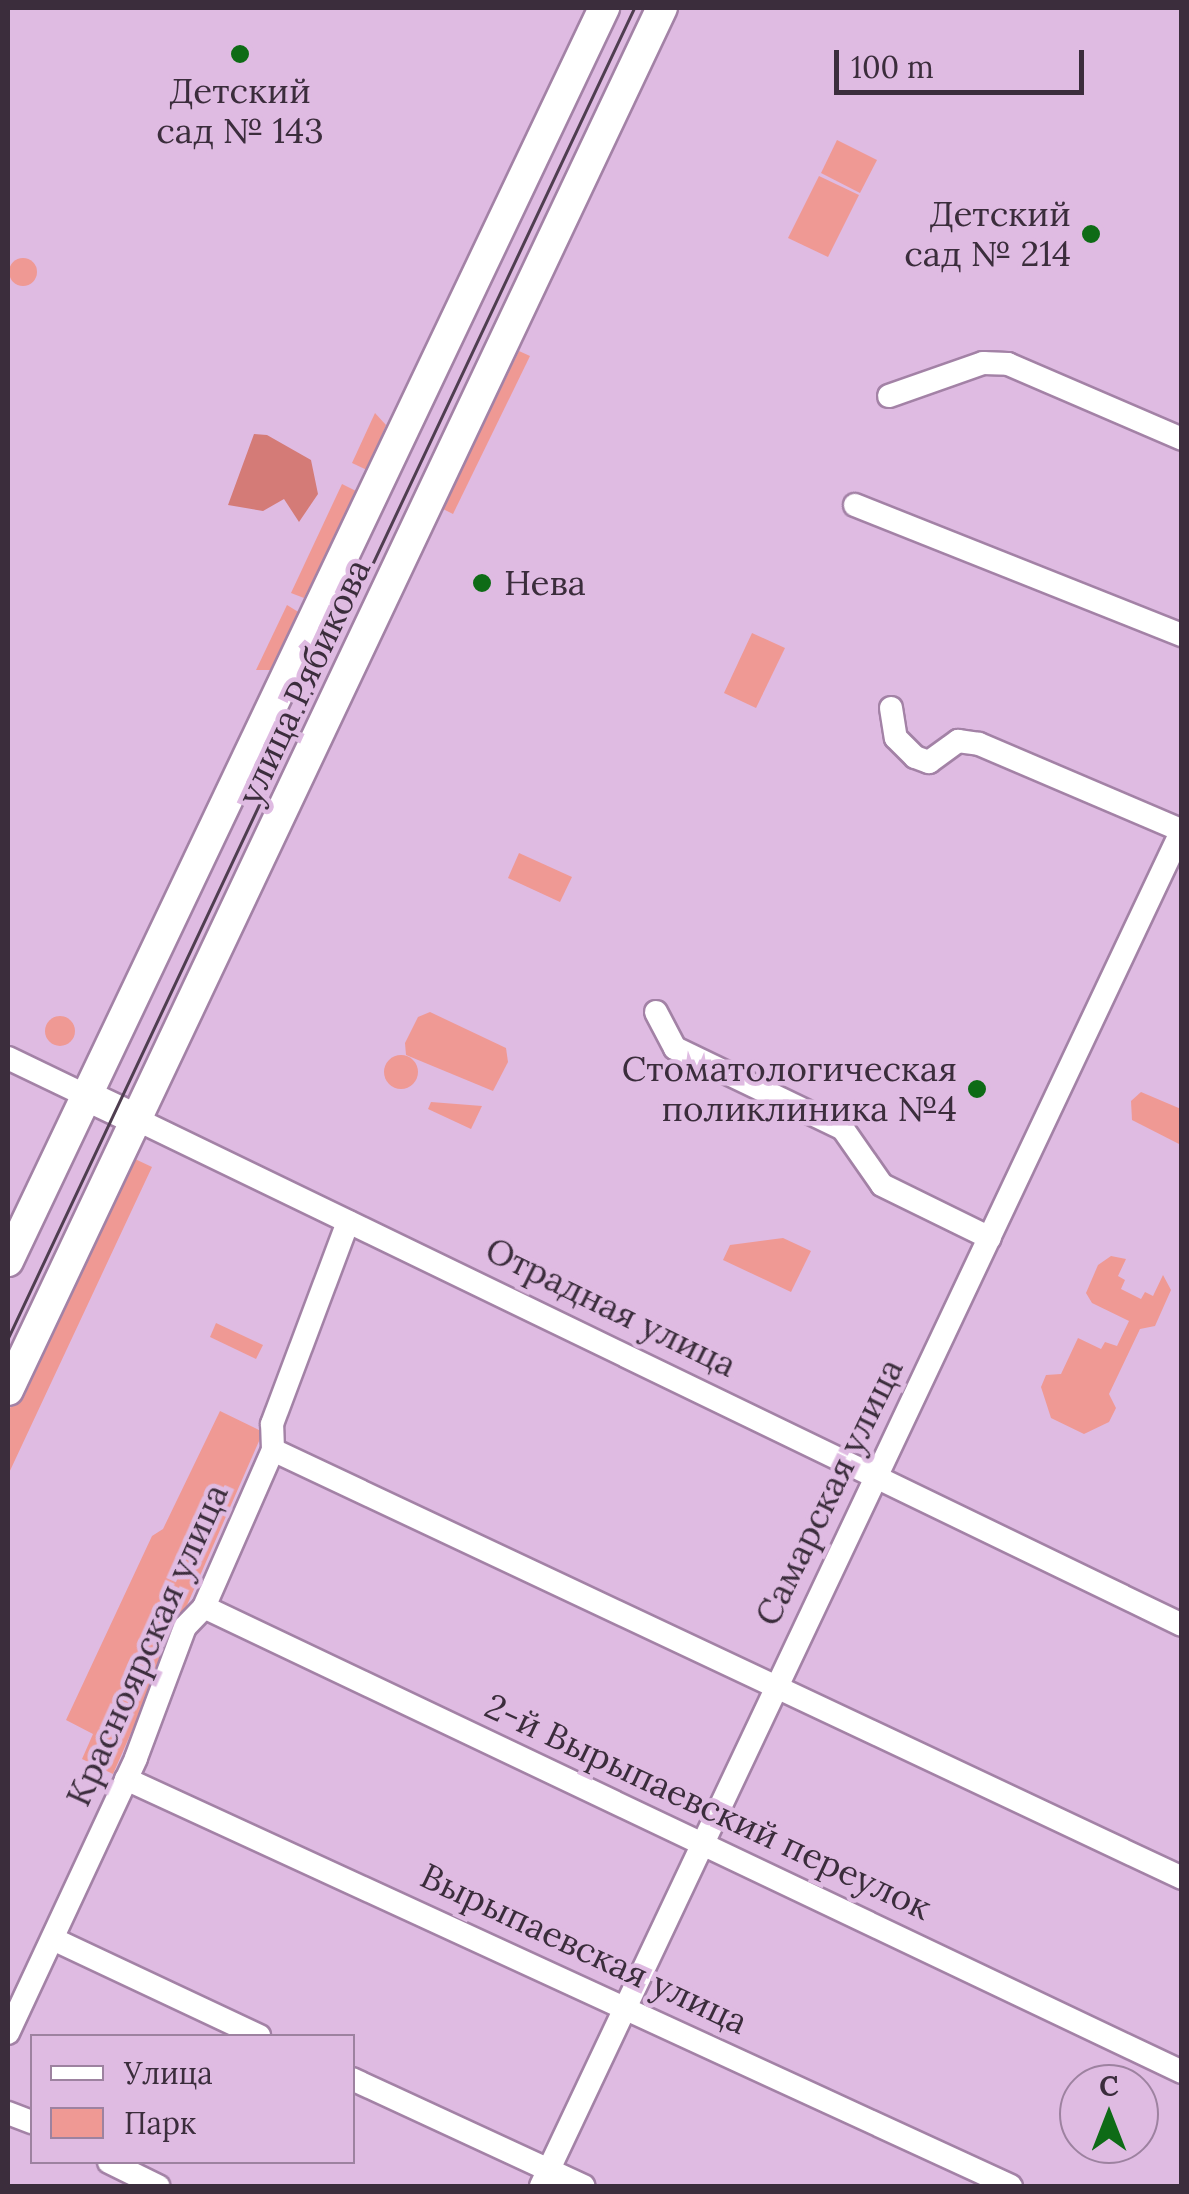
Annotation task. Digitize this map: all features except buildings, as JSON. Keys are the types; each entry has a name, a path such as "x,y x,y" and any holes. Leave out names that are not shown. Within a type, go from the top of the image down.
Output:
{"main road":[{"name":"улица Рябикова","path":"8,1262 604,8"},
{"name":"улица Рябикова","path":"9,1389 140,1122 662,8"},
{"name":"Отрадная улица","path":"87,1096 140,1122"}],"street":[{"path":"889,396 982,363 1008,364 1182,439"},
{"path":"855,505 1182,636"},
{"path":"891,708 896,738 915,758 929,762 958,741 979,744 1181,830"},
{"name":"Самарская улица","path":"544,2178 1181,830"},
{"path":"656,1012 675,1048 843,1128 882,1184 990,1238"},
{"name":"Отрадная улица","path":"8,1058 87,1096"},
{"name":"Отрадная улица","path":"140,1122 1182,1625"},
{"name":"Красноярская улица","path":"8,2033 126,1778 184,1627 204,1606 273,1450 272,1424 348,1222"},
{"path":"273,1450 1182,1878"},
{"name":"2-й Вырыпаевский переулок","path":"204,1606 1182,2072"},
{"name":"Вырыпаевская улица","path":"126,1778 1011,2186"},
{"path":"52,1939 255,2034"},
{"path":"355,2082 544,2178 584,2186"},
{"path":"113,2164 158,2186"}],"green space":[{"path":"837,140 877,160 860,193 821,173"},
{"path":"819,176 859,195 828,257 788,238"},
{"path":"23,258 33,262 37,272 33,282 23,286 13,282 9,272 13,262"},
{"path":"519,351 530,356 453,514 443,509"},
{"path":"375,413 386,425 367,470 352,463"},
{"path":"342,484 358,492 304,598 291,593"},
{"path":"287,605 300,613 274,670 256,670"},
{"path":"752,633 785,648 756,708 724,693"},
{"path":"519,853 572,877 560,902 508,878"},
{"path":"430,1012 506,1048 508,1062 493,1091 406,1055 405,1043 418,1017"},
{"path":"60,1016 71,1020 75,1031 71,1042 60,1046 49,1042 45,1031 49,1020"},
{"path":"401,1055 413,1060 418,1072 413,1084 401,1089 389,1084 384,1072 389,1060"},
{"path":"1141,1092 1181,1109 1181,1145 1132,1120 1131,1101"},
{"path":"431,1102 482,1106 471,1129 428,1109"},
{"path":"135,1159 152,1167 8,1475 8,1409 23,1399"},
{"path":"783,1238 811,1251 791,1292 723,1260 730,1245"},
{"path":"1111,1256 1126,1259 1118,1276 1125,1280 1121,1289 1141,1299 1145,1292 1153,1296 1163,1275 1171,1290 1155,1326 1140,1329 1109,1394 1116,1408 1109,1422 1084,1434 1051,1418 1041,1387 1046,1375 1061,1374 1078,1338 1101,1349 1105,1342 1117,1346 1129,1321 1092,1303 1086,1293 1098,1265"},
{"path":"216,1323 263,1345 256,1359 210,1337"},
{"path":"220,1411 263,1432 113,1774 82,1759 93,1734 66,1720 152,1536 163,1529"}],"shaded area":[{"path":"254,434 267,435 311,460 318,494 299,522 284,499 263,511 228,505"}],"tram line":[{"path":"8,1338 634,8"}],"place":[{"name":"Детский сад № 143","path":"240,54"},
{"name":"Детский сад № 214","path":"1091,234"},
{"name":"Нева","path":"482,583"},
{"name":"Стоматологическая поликлиника №4","path":"977,1089"}]}
